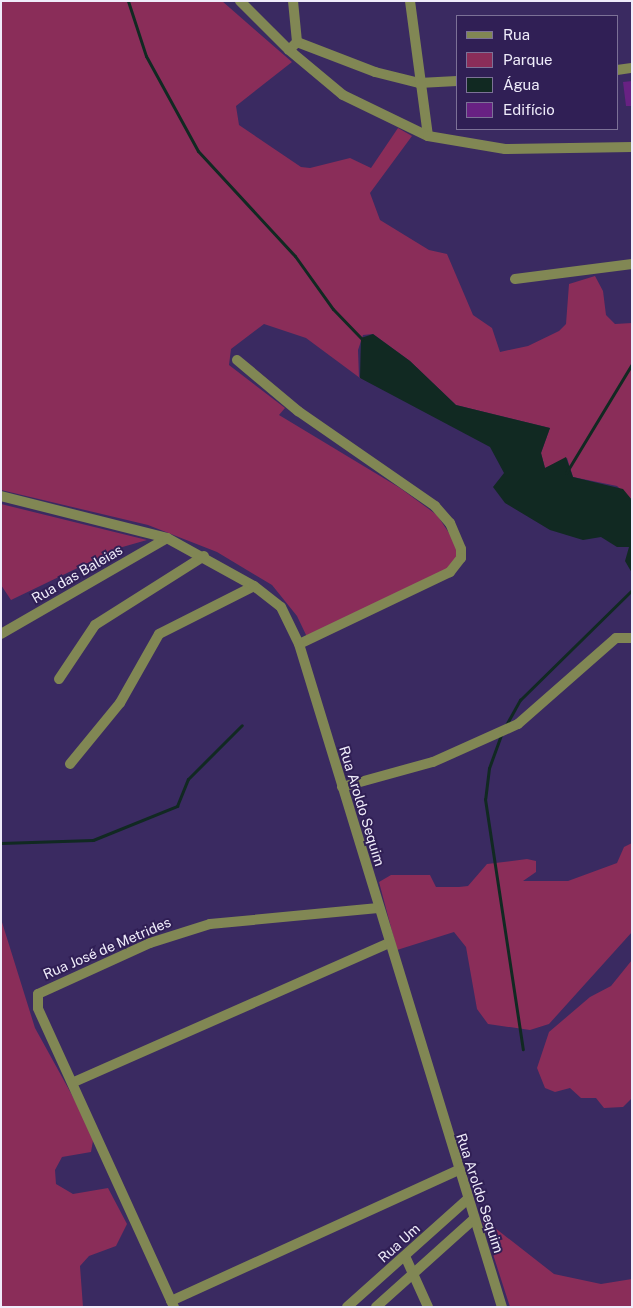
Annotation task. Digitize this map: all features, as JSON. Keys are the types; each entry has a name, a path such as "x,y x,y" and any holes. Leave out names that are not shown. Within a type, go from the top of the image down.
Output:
{"street":[{"path":"240,1 288,50 344,95 428,136 505,149 632,147"},
{"path":"293,1 297,42"},
{"path":"410,1 419,82 428,136"},
{"path":"288,50 297,42"},
{"path":"297,42 375,72 419,82 456,81"},
{"path":"618,70 632,68"},
{"path":"515,279 632,264"},
{"path":"237,360 298,411 435,506 450,523 460,549 461,558 450,572 299,644"},
{"name":"Rua Aroldo Sequim","path":"1,496 168,538 204,556 254,586 281,606 299,644 458,1170 502,1307"},
{"name":"Rua das Baleias","path":"1,634 168,538"},
{"path":"59,679 95,625 204,556"},
{"path":"70,764 120,703 159,634 254,586"},
{"path":"342,787 433,762 518,724 616,638 632,638"},
{"name":"Rua José de Metrides","path":"173,1304 74,1082 38,1008 38,994 150,943 210,924 378,908"},
{"path":"74,1082 389,943"},
{"path":"173,1304 458,1170"},
{"name":"Rua Um","path":"347,1307 468,1200"},
{"path":"376,1307 474,1219"},
{"path":"405,1256 428,1307"}],"green space":[{"path":"1,1 222,1 292,62 236,106 239,125 301,167 310,168 350,158 371,168 398,128 412,136 370,193 380,220 429,250 447,254 473,315 492,328 500,352 528,346 559,331 566,324 569,284 595,276 603,291 606,315 615,324 632,323 632,500 617,486 573,477 567,458 545,468 541,453 550,428 456,405 410,361 373,334 363,335 358,350 359,377 364,381 306,338 264,324 231,349 229,365 285,408 279,415 400,488 437,515 457,545 456,567 307,637 297,616 272,585 217,552 148,525 1,490"},
{"path":"1,504 147,540 119,548 11,600 1,585"},
{"path":"632,843 632,932 549,1024 530,1030 488,1024 477,1009 466,947 454,932 397,950 379,882 391,875 430,875 436,887 468,886 487,864 527,859 536,861 536,872 523,881 568,881 617,863 624,847"},
{"path":"1,919 35,1028 94,1135 91,1152 62,1157 55,1170 56,1184 73,1194 108,1188 127,1224 116,1246 89,1256 80,1266 83,1307 1,1307"},
{"path":"632,960 632,1098 623,1107 604,1108 596,1098 581,1098 570,1088 555,1092 545,1088 537,1068 549,1032 590,997 611,986"},
{"path":"481,1217 554,1274 601,1284 632,1279 632,1307 510,1307"}],"water":[{"path":"373,334 410,361 456,405 550,428 541,453 545,468 566,457 573,477 623,489 632,500 632,573 625,561 629,547 617,547 601,537 583,540 550,530 505,503 493,487 504,473 490,447 360,378 361,338"}],"building":[{"path":"632,81 632,106 626,106 623,82"}],"waterway":[{"path":"128,1 146,56 198,151 295,256 333,309 362,339"},
{"path":"566,473 632,364"},
{"path":"506,725 520,700 632,590"},
{"path":"1,843 93,840 177,806 188,779 242,725"},
{"path":"501,735 489,768 485,799 523,1049"}]}
